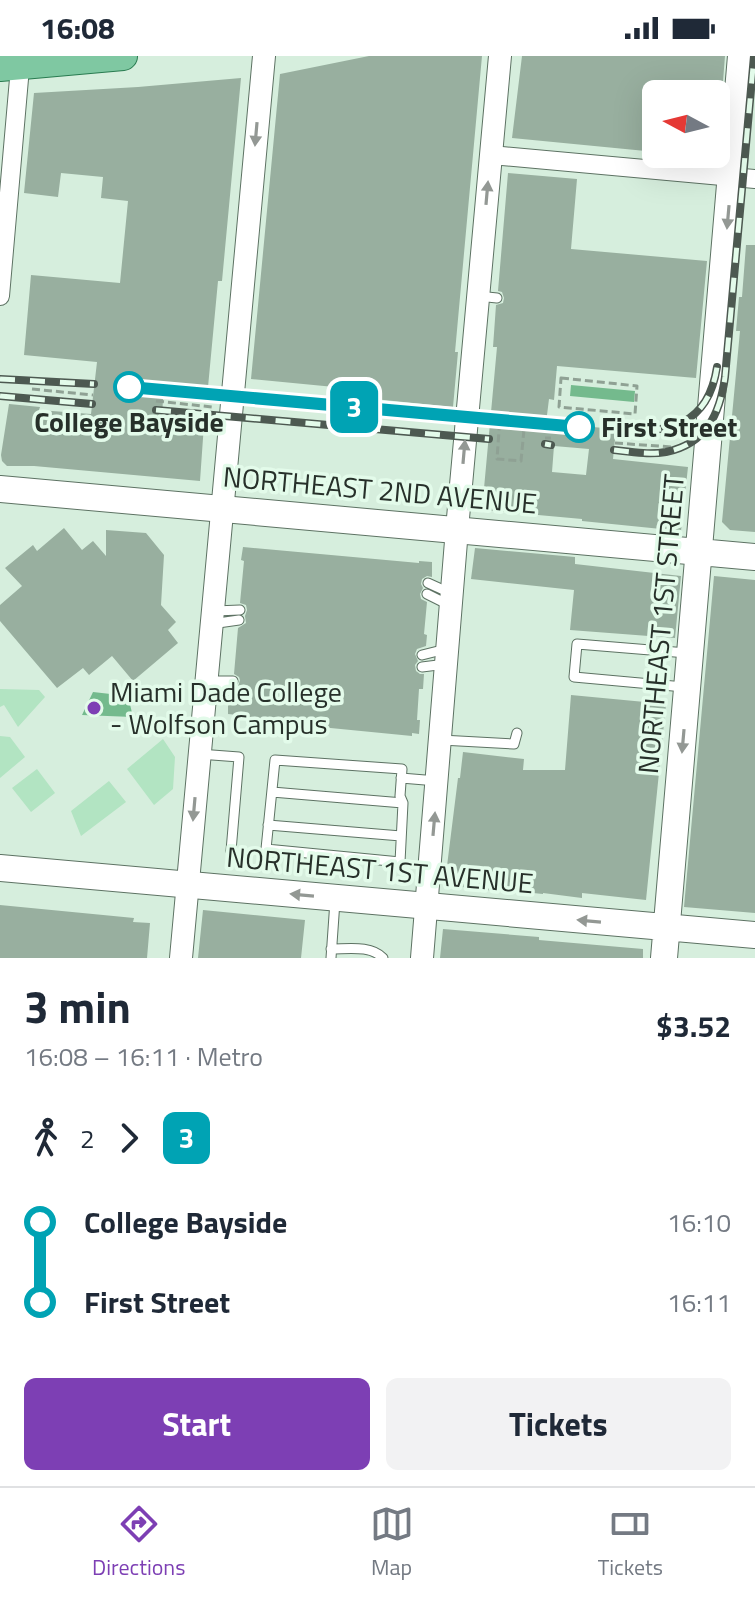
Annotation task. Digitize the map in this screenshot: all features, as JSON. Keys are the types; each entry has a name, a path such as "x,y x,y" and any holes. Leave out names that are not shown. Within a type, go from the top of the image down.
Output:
{"main road":[{"path":"14,63 123,56"},
{"name":"NORTHEAST 1ST STREET","path":"664,958 699,552 709,360 743,178 741,56"},
{"name":"NORTHEAST 2ND AVENUE","path":"0,489 755,557"},
{"name":"NORTHEAST 1ST AVENUE","path":"0,868 755,935"}],"street":[{"path":"181,958 264,56"},
{"path":"422,958 457,529 488,297 491,155 500,56"},
{"path":"0,296 14,63"},
{"path":"491,155 743,178"}],"lane":[{"path":"428,589 452,600"},
{"path":"212,617 239,615"},
{"path":"687,688 574,677 577,644 690,654"},
{"path":"422,655 447,656"},
{"path":"422,667 447,656"},
{"path":"206,684 233,686"},
{"path":"440,740 514,744 517,733"},
{"path":"199,754 239,757 231,851"},
{"path":"275,760 402,769 400,862 266,849 272,792 275,760"},
{"path":"401,778 437,781"},
{"path":"272,792 403,803"},
{"path":"268,825 401,836"},
{"path":"335,898 331,954 368,949 378,952 383,958"}],"path":[{"path":"561,378 637,386 635,414 559,407 561,378"},
{"path":"32,389 93,395"},
{"path":"156,401 215,407"},
{"path":"512,415 525,419 521,461 497,459 500,417 512,415"},
{"path":"545,438 551,438"},
{"path":"615,443 694,448"}],"shaded area":[{"path":"571,385 635,391 634,402 570,396"},
{"path":"0,689 39,690 45,697 18,727 4,705 0,707"},
{"path":"93,692 128,696 133,717 82,715"},
{"path":"0,736 10,737 25,757 0,778"},
{"path":"163,739 175,757 173,789 154,805 127,769"},
{"path":"37,769 55,793 31,812 12,788"},
{"path":"109,781 126,802 81,836 71,811"}],"building":[{"path":"369,56 482,56 455,352 458,352 453,407 354,397 355,389 251,379 280,74"},
{"path":"522,56 725,56 723,80 642,80 642,151 512,138"},
{"path":"241,78 222,281 218,281 208,387 164,383 162,420 204,424 200,481 7,466 1,455 9,404 91,414 97,362 24,355 31,275 120,283 128,201 101,198 103,177 61,173 58,197 24,193 34,93"},
{"path":"508,173 577,179 571,249 707,261 696,378 557,366 554,400 549,399 546,423 616,429 613,459 688,467 681,531 482,510 497,347 493,347 496,305 503,303 504,298 498,291","holes":["554,446 589,449 586,475 552,472"]},
{"path":"746,245 755,245 755,532 730,530 722,522 740,331 736,331"},
{"path":"64,528 82,550 93,541 106,556 106,530 146,533 164,555 161,605 176,622 168,630 178,643 133,681 112,656 89,675 83,668 57,688 0,621 0,605 22,586 5,568 33,545 37,551"},
{"path":"243,547 432,562 432,577 422,579 420,594 421,599 427,602 426,646 417,649 415,654 418,661 416,671 424,674 423,689 419,689 419,734 412,733 412,736 248,720 248,716 228,714 228,700 239,693 240,680 234,674 238,628 246,623 246,605 240,603"},
{"path":"475,548 575,557 575,564 681,576 675,638 570,630 574,590 471,579"},
{"path":"714,576 755,580 755,913 684,907"},
{"path":"571,695 666,704 646,900 582,893 582,898 453,886 454,875 446,874 463,752 524,759 523,770 565,770"},
{"path":"0,905 134,918 133,922 150,923 147,958 0,958"},
{"path":"203,910 305,920 301,958 198,958"},
{"path":"443,929 643,949 643,958 440,958"}],"railway":[{"path":"614,450 653,453 680,448 701,435 715,415 725,377 754,56"},
{"path":"616,430 652,430 683,422 705,402 717,367"},
{"path":"0,379 94,384"},
{"path":"157,390 491,419"},
{"path":"0,396 92,404"},
{"path":"156,410 489,439"},
{"path":"546,424 552,425"},
{"path":"545,444 551,445"}],"metro line":[{"name":"3","path":"129,387 579,427"}],"place":[{"name":"College Bayside","path":"129,387"},
{"name":"First Street","path":"579,427"},
{"name":"Miami Dade College - Wolfson Campus","path":"94,708"}]}
